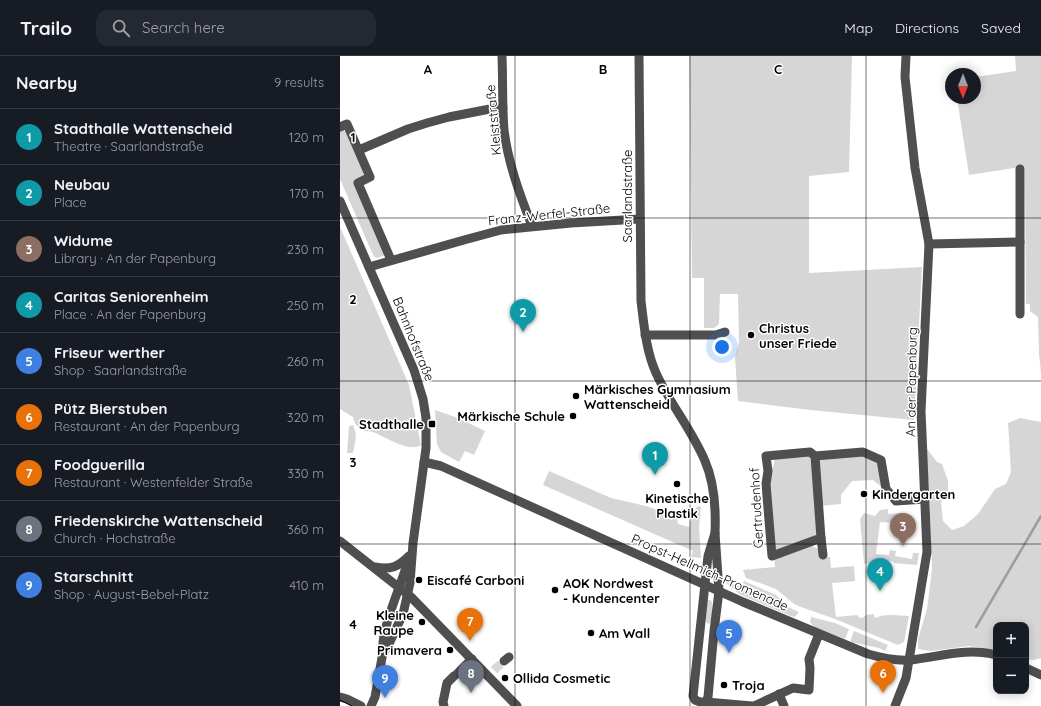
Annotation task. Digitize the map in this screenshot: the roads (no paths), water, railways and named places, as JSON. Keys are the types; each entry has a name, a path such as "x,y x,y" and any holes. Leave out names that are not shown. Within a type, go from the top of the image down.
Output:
{"street":[{"name":"Kleiststraße","path":"502,56 504,129 511,164 532,226"},
{"name":"Saarlandstraße","path":"639,56 641,301 645,335 655,372 671,402 698,446 713,485 719,591 708,697 706,702 693,703 708,556 715,533"},
{"name":"An der Papenburg","path":"895,706 906,678 910,660 927,552 921,412 930,244 915,168 905,77 906,56"},
{"path":"359,150 427,122 495,108 503,108"},
{"path":"340,126 347,124 370,177 358,183 391,260"},
{"path":"1020,169 1020,314"},
{"name":"Bahnhofstraße","path":"340,201 414,370 421,391 426,418 426,448 413,543 408,594 401,620 387,648 383,652"},
{"name":"Franz-Werfel-Straße","path":"369,267 501,230 532,226 640,219"},
{"path":"930,244 1020,242"},
{"path":"645,335 716,335 725,332"},
{"name":"Gertrudenhof","path":"821,538 772,556 766,484 768,471 766,456 810,452 815,456 863,452 881,460 886,488 896,501 925,499"},
{"path":"815,456 823,555"},
{"name":"Propst-Hellmich-Promenade","path":"424,462 441,466 743,602 868,654 883,659 910,660 959,652 976,652 993,655"},
{"path":"340,541 408,594 472,660 491,673 517,706"},
{"name":"Bahnhofstraße","path":"371,706 388,623 413,543"},
{"path":"375,567 385,569 392,568 403,562 410,555"},
{"path":"700,630 714,631"},
{"path":"706,702 756,705 793,688 809,690 809,658 819,634"},
{"path":"444,706 443,702 447,682 472,660"},
{"path":"1029,669 1041,675"},
{"path":"779,694 784,706"},
{"path":"340,697 361,706"},
{"path":"374,697 378,706"}],"waterway":[{"path":"976,627 1041,516"}],"tunnel":[{"path":"494,670 504,661"}],"tram line":[{"path":"340,700 352,706"}],"place":[{"name":"Neubau","path":"523,332"},
{"name":"Christus unser Friede","path":"751,335"},
{"name":"Märkisches Gymnasium Wattenscheid","path":"576,396"},
{"name":"Märkische Schule","path":"573,416"},
{"name":"Stadthalle","path":"432,424"},
{"name":"Stadthalle Wattenscheid","path":"655,475"},
{"name":"Kinetische Plastik","path":"677,484"},
{"name":"Kindergarten","path":"864,494"},
{"name":"Widume","path":"903,546"},
{"name":"Eiscafé Carboni","path":"419,580"},
{"name":"AOK Nordwest - Kundencenter","path":"555,590"},
{"name":"Caritas Seniorenheim","path":"880,591"},
{"name":"Kleine Raupe","path":"422,622"},
{"name":"Am Wall","path":"591,633"},
{"name":"Foodguerilla","path":"470,641"},
{"name":"Primavera","path":"450,650"},
{"name":"Friseur werther","path":"729,653"},
{"name":"Ollida Cosmetic","path":"505,678"},
{"name":"Troja","path":"724,685"},
{"name":"Friedenskirche Wattenscheid","path":"471,693"},
{"name":"Pütz Bierstuben","path":"883,693"},
{"name":"Starschnitt","path":"385,698"}]}
